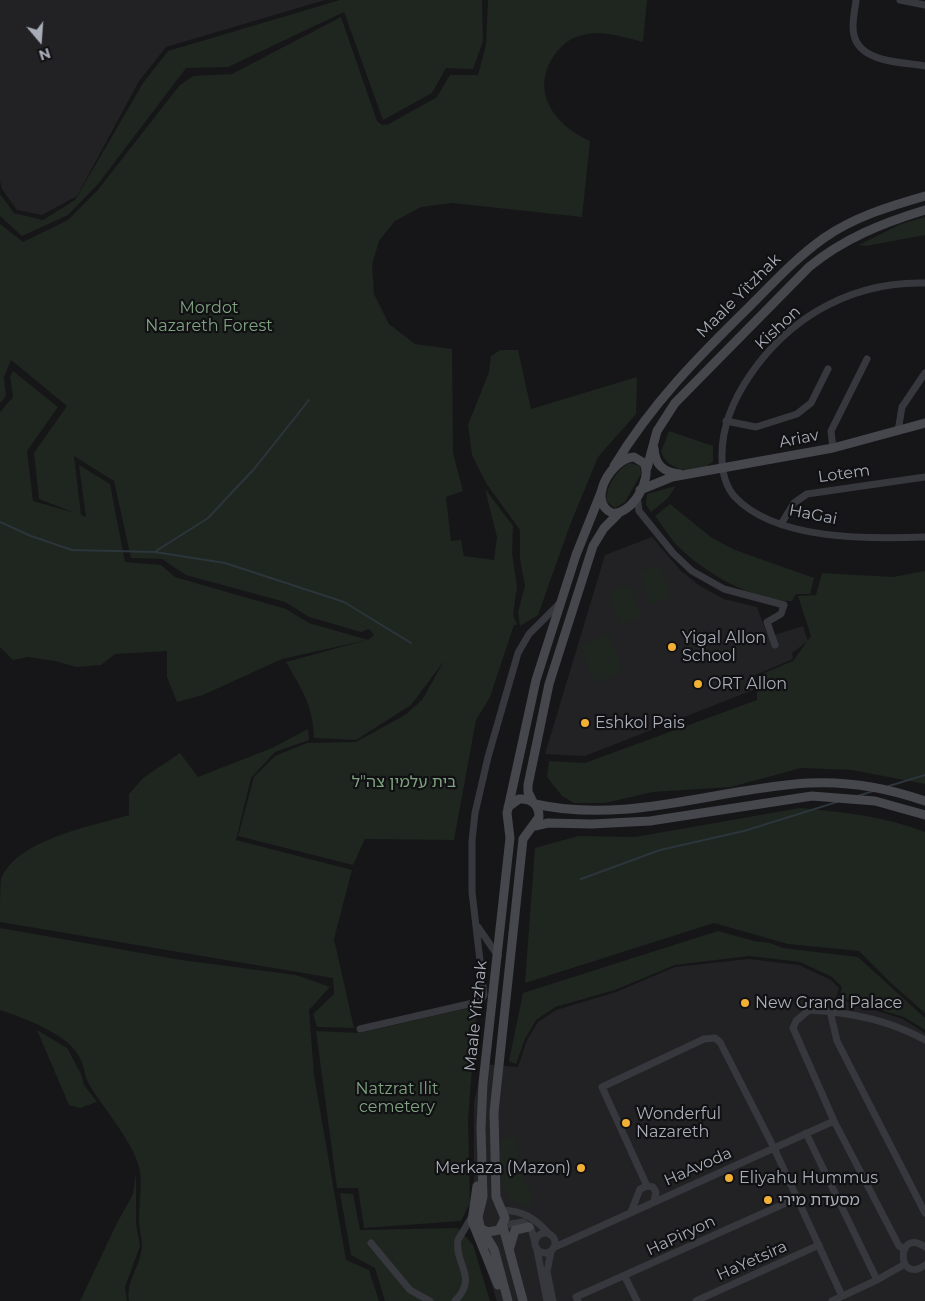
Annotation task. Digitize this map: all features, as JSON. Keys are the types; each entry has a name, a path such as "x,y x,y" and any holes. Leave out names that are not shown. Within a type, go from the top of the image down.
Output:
{"main road":[{"name":"Maale Yitzhak","path":"602,490 634,434 673,384 800,257 824,238 850,223 876,212 925,196"},
{"name":"Maale Yitzhak","path":"638,492 647,470 653,443 665,417 684,393 809,268 832,249 856,235 881,224 925,210"},
{"name":"Ariav","path":"678,477 833,448 925,423"},
{"path":"653,443 654,456 659,466 671,473 688,475"},
{"path":"614,466 621,460 634,457 641,459 647,470 657,476 678,477"},
{"path":"532,827 539,817 528,792 528,785 549,684 593,546 604,528 621,513 638,492 647,485 678,477"},
{"path":"602,490 600,500 604,508 612,513 621,513"},
{"path":"602,490 576,555 536,680 508,808 509,823 516,829 548,823 592,824 650,821 812,796 875,801 925,815"},
{"path":"508,808 519,799 562,810 630,809 789,785 827,783 878,788 925,801"},
{"name":"Maale Yitzhak","path":"476,1214 483,1198 481,1128 484,1072 510,838 509,823"},
{"name":"Maale Yitzhak","path":"501,1209 496,1196 494,1162 496,1085 523,839 532,827"},
{"path":"476,1214 490,1205 501,1209 505,1218 503,1226 523,1301"},
{"path":"476,1214 494,1249 508,1301"},
{"path":"476,1214 475,1229 482,1241 504,1301"},
{"path":"484,1230 495,1232 503,1226"},
{"path":"510,1255 512,1234 519,1228 530,1227"}],"street":[{"path":"856,0 853,28 860,47 871,56 925,66"},
{"path":"900,0 925,5"},
{"name":"Kishon","path":"722,468 722,437 726,421 743,388 764,358 804,320 830,304 857,293 889,285 925,283"},
{"path":"833,448 831,431 867,359"},
{"path":"726,421 756,427 797,414 811,403 828,369"},
{"path":"898,431 902,407 925,373"},
{"name":"HaGai","path":"722,468 726,484 736,497 758,513 781,524 800,530 840,535 925,537"},
{"name":"Lotem","path":"781,524 794,503 807,494 925,476"},
{"path":"638,492 637,506 646,520 673,553 700,576 742,596 777,602 784,606 781,614 767,622 775,645"},
{"path":"621,513 636,513 646,520"},
{"path":"360,1029 481,1000 484,995 485,983 475,922 471,865 474,813 497,725 522,643 561,603"},
{"path":"475,922 483,937 498,956"},
{"path":"904,1249 899,1246 834,1121 793,1028 796,1021 809,1010 830,1011 894,1026 925,1040"},
{"path":"830,1011 837,1041 925,1213"},
{"path":"647,1186 602,1087 711,1037 720,1042 774,1148 842,1296"},
{"name":"HaAvoda","path":"553,1249 573,1237 834,1121"},
{"path":"806,1133 877,1280"},
{"path":"631,1212 640,1189 647,1186 653,1187 656,1192 654,1202"},
{"name":"HaPiryon","path":"577,1299 797,1198"},
{"path":"501,1209 520,1211 527,1215 540,1223 555,1240 547,1272 553,1301"},
{"path":"455,1301 465,1288 464,1267 457,1245 476,1214"},
{"path":"503,1226 519,1222 530,1227 537,1250 547,1301"},
{"path":"460,1238 468,1234 482,1241"},
{"path":"535,1242 539,1235 550,1234"},
{"name":"HaAvoda","path":"550,1234 561,1238 573,1237"},
{"path":"371,1243 410,1290 430,1301"},
{"path":"924,1244 915,1243 904,1249 902,1256 905,1264 916,1269 925,1265"},
{"name":"HaYetsira","path":"696,1301 819,1245"},
{"path":"537,1250 543,1254 553,1249"},
{"path":"832,1301 877,1280 905,1264"},
{"path":"625,1277 637,1301"}],"shaded area":[{"path":"0,0 325,0 166,47 139,81 77,196 42,215 17,210 2,189 0,181"},
{"path":"652,537 681,571 700,586 724,599 757,607 768,637 803,626 808,641 792,653 793,659 753,676 753,690 585,756 545,754 605,555"},
{"path":"749,959 799,965 831,980 839,988 836,998 903,1019 925,1033 925,1301 497,1301 470,1221 474,1197 474,1102 483,1064 518,1067 527,1040 538,1022 556,1010 616,992 675,967"}],"green space":[{"path":"340,0 482,0 483,41 473,69 446,68 432,93 383,120 344,12 228,67 186,68 98,184 68,215 22,236 0,216 0,194 14,213 43,220 75,200 143,83 168,51"},
{"name":"Mordot Nazareth Forest","path":"488,0 647,0 643,42 595,33 579,36 571,39 561,47 553,57 547,70 544,83 550,107 567,127 590,141 582,217 452,203 421,207 395,221 379,241 372,265 374,294 389,324 415,344 452,349 453,453 463,491 446,497 451,541 461,540 464,556 494,560 497,537 485,489 513,526 512,553 517,587 513,615 517,625 514,625 490,697 476,720 454,840 365,839 353,865 238,836 254,777 275,756 307,743 356,742 405,715 422,700 444,661 411,705 356,740 314,738 309,707 302,690 286,662 367,640 282,659 203,695 177,702 167,677 167,651 115,654 101,665 76,667 55,661 28,657 13,660 0,647 0,412 13,397 10,377 13,371 58,407 27,451 33,501 75,513 39,499 34,453 67,406 11,360 4,377 6,396 0,403 0,224 23,242 68,220 97,191 179,86 193,76 232,74 341,17 377,121 382,125 389,124 437,97 450,75 478,75 486,45","holes":["74,456 114,481 131,558 162,559 186,575 285,602 309,617 361,632 369,629 374,635 368,640 309,623 286,609 175,577 161,565 125,562 110,484 79,465 86,517 81,515"]},
{"path":"925,217 925,235 866,246 859,245 901,224"},
{"path":"500,350 518,350 531,409 637,377 636,414 598,457 570,525 538,615 520,626 518,612 525,586 520,559 520,530 486,483 472,455 468,425 489,372 491,356"},
{"path":"669,431 713,446 713,461 700,469 692,470 684,470 670,464 661,452"},
{"path":"631,463 640,466 641,474 625,502 615,508 607,502 610,485 617,473"},
{"path":"676,486 667,499 651,512 646,505 647,494"},
{"path":"670,504 712,538 735,550 814,578 810,594 796,594 792,601 777,600 744,590 712,573 697,563 673,541 655,516"},
{"path":"660,565 671,597 651,604 640,571"},
{"path":"925,571 925,784 852,770 801,768 731,787 653,792 605,803 574,803 562,796 547,777 549,761 585,763 757,700 757,676 793,661 811,636 798,596 816,595 822,573 893,577"},
{"path":"630,585 641,617 620,624 609,592"},
{"path":"609,634 623,672 594,683 580,645"},
{"path":"308,729 309,740 275,752 251,778 236,840 352,870 334,939 354,1028 317,1027 313,1014 334,994 333,978 0,922 1,879 9,866 22,854 57,836 129,815 129,794 143,778 180,753 198,777 272,748"},
{"path":"800,808 879,818 925,832 925,1013 859,951 788,944 714,923 525,983 535,848 578,836 635,837"},
{"path":"0,928 181,960 296,975 330,987 309,1010 314,1075 346,1260 369,1270 379,1301 129,1301 129,1287 142,1246 139,1220 141,1177 137,1161 126,1138 88,1083 82,1061 75,1050 44,1028 0,1010"},
{"path":"718,931 754,941 770,943 783,948 858,957 925,1018 925,1030 904,1017 839,997 842,987 832,977 800,962 749,956 675,965 615,990 555,1007 536,1020 525,1039 516,1064 509,1061 523,993"},
{"name":"Natzrat Ilit cemetery","path":"477,1006 468,1120 470,1203 461,1221 364,1228 358,1188 337,1188 316,1031 360,1033"},
{"path":"37,1030 67,1048 81,1074 84,1085 97,1102 80,1108 69,1105"},
{"path":"516,1137 524,1179 532,1190 531,1206 512,1200 508,1196 503,1181 501,1139"},
{"path":"136,1173 136,1224 140,1246 125,1287 127,1301 80,1301 133,1194"},
{"path":"340,1193 353,1194 360,1230 458,1228 473,1245 490,1301 385,1301 375,1268 351,1255"}],"waterway":[{"path":"156,551 208,518 254,469 309,400"},
{"path":"0,522 31,536 72,550 155,552 225,563 344,602 411,643"},
{"path":"889,786 925,775"},
{"path":"858,796 873,791"},
{"path":"581,879 660,850 744,831 837,802"}],"place":[{"name":"Yigal Allon School","path":"672,647"},
{"name":"ORT Allon","path":"698,684"},
{"name":"Eshkol Pais","path":"585,723"},
{"name":"New Grand Palace","path":"745,1003"},
{"name":"Wonderful Nazareth","path":"626,1123"},
{"name":"Merkaza (Mazon)","path":"581,1168"},
{"name":"Eliyahu Hummus","path":"729,1178"},
{"name":"מסעדת מירי","path":"768,1200"}],"park label":[{"name":"בית עלמין צה\"ל","path":"404,782"}]}
